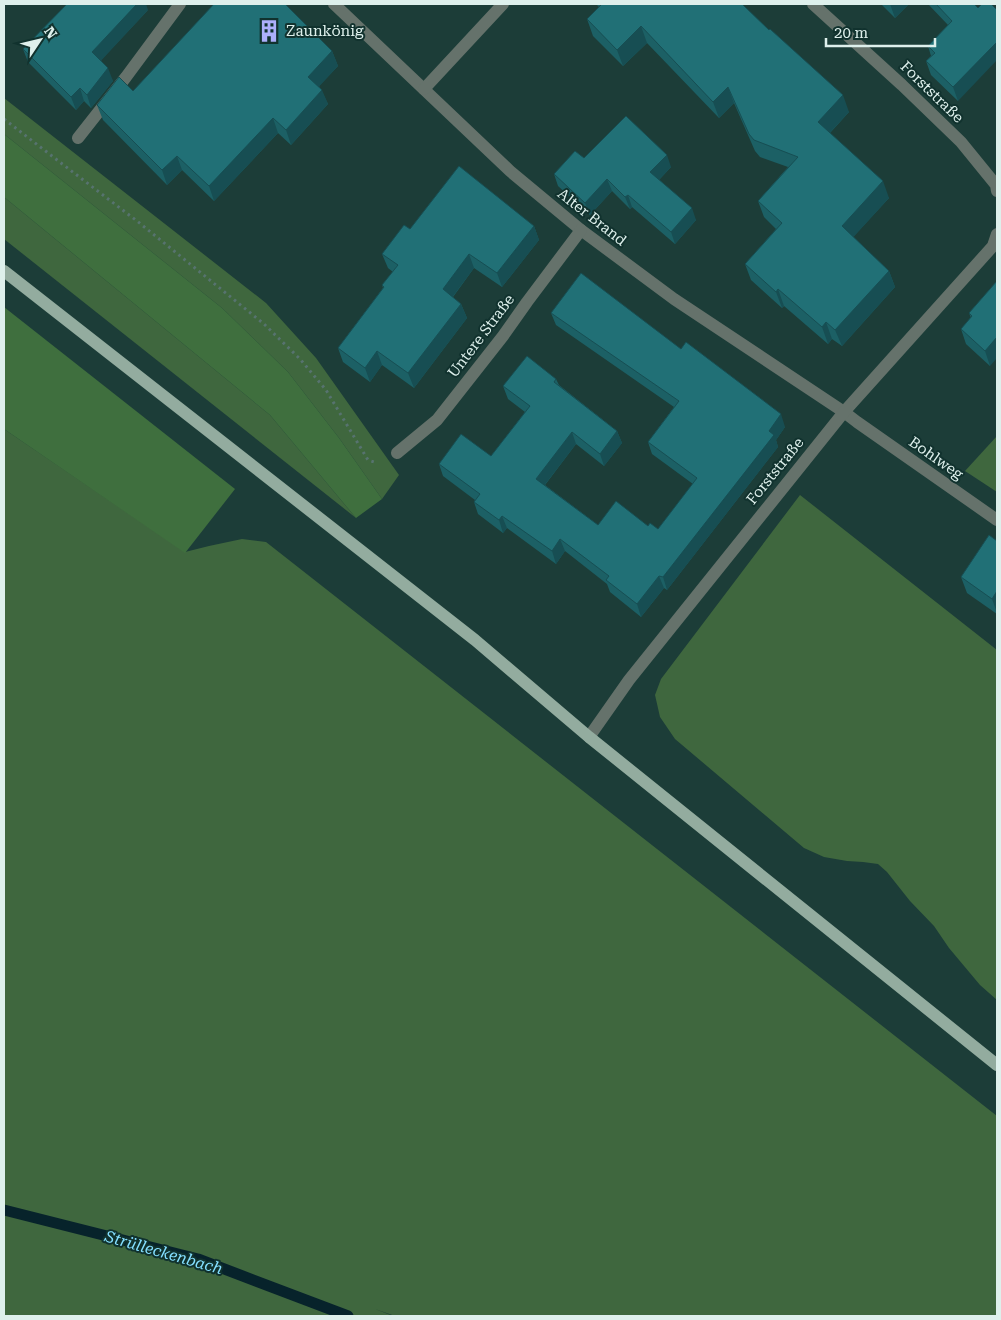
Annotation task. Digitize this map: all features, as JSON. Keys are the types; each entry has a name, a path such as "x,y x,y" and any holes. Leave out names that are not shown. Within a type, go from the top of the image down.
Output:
{"main road":[{"path":"4,271 475,640 589,737 997,1065"}],"street":[{"path":"78,138 180,4"},
{"name":"Alter Brand","path":"334,4 510,171 581,230 674,298 857,422"},
{"path":"424,89 503,4"},
{"name":"Forststraße","path":"813,4 961,142 996,186 997,191"},
{"name":"Untere Straße","path":"397,453 437,420 503,336 581,230"},
{"name":"Forststraße","path":"589,737 614,699 844,412 993,246 997,234"},
{"name":"Bohlweg","path":"857,422 997,520"}],"path":[{"path":"4,118 137,221 264,324 300,359 326,390 368,460 385,464 397,453"}],"green space":[{"path":"4,98 266,303 316,358 399,475 382,499 339,438 288,372 222,308 4,134"},
{"path":"4,134 222,308 288,372 339,438 382,499 356,518 270,415 4,197"},
{"path":"4,197 270,415 356,518 4,239"},
{"path":"4,307 235,489 185,553 4,429"},
{"path":"4,429 185,552 242,539 266,542 997,1116 997,1316 395,1316 375,1309 393,1316 4,1316"},
{"path":"997,436 997,492 965,471"},
{"path":"800,495 997,650 997,1000 980,985 949,948 934,926 878,864 824,857 804,848 675,739 660,717 655,695 661,679"}],"building":[{"path":"67,4 137,4 92,52 108,68 87,95 80,88 71,97 23,49"},
{"path":"214,4 285,4 332,51 308,77 322,90 286,130 273,118 209,186 177,156 162,170 97,105 119,77 133,91"},
{"path":"602,4 742,4 843,95 818,122 883,181 842,226 889,271 835,330 826,322 822,327 778,289 776,292 745,264 782,223 758,201 798,157 754,140 749,134 728,87 713,102 641,26 617,50 587,19"},
{"path":"936,4 974,4 978,8 982,4 991,4 997,10 997,42 953,87 926,61 935,53 928,46 952,21"},
{"path":"626,116 667,155 650,172 692,208 671,232 628,195 625,197 607,179 585,203 554,174 575,151 584,158"},
{"path":"459,166 534,226 497,273 469,254 443,289 461,304 408,373 377,351 365,368 338,348 384,287 382,285 398,265 382,254 404,225 410,229"},
{"path":"581,273 681,349 686,342 781,414 769,431 774,435 663,577 659,576 637,604 606,580 609,576 560,539 552,551 502,516 499,520 474,502 480,494 439,464 461,434 491,456 530,406 503,386 527,356 556,379 554,382 617,431 600,454 572,432 536,479 598,525 616,501 648,526 650,523 658,529 697,478 648,442 679,401 551,313"},
{"path":"997,281 997,337 985,351 961,329 972,316 969,313"},
{"path":"989,535 997,541 997,591 992,599 961,577"}],"waterway":[{"name":"Strülleckenbach","path":"4,1210 198,1259 348,1316"}],"place":[{"name":"Zaunkönig","path":"269,31"}]}
